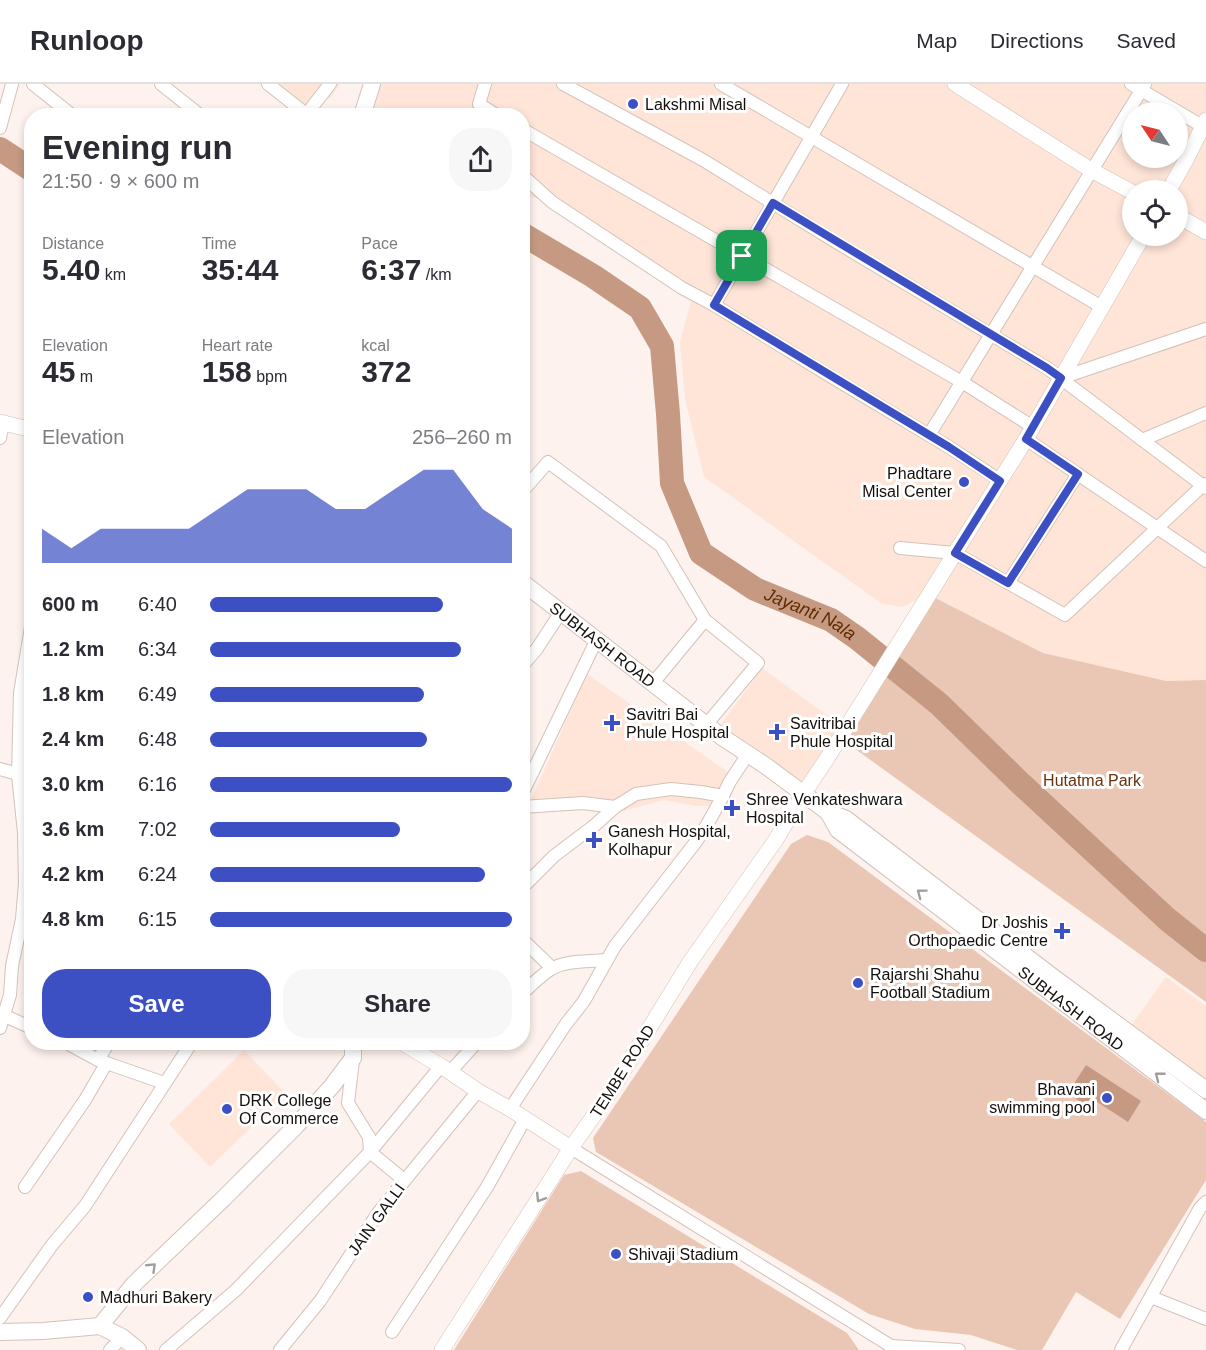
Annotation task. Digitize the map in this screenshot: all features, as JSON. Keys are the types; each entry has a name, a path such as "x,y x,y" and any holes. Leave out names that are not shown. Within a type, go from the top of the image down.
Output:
{"main road":[{"path":"364,108 372,84"},
{"name":"SUBHASH ROAD","path":"530,588 706,725 828,812 846,819 1053,978 1206,1090"},
{"name":"SUBHASH ROAD","path":"828,812 838,830 1206,1111"},
{"path":"100,1326 134,1284 296,1126 332,1086 353,1050"},
{"path":"0,1332 100,1326 122,1337 138,1350"}],"street":[{"path":"0,128 12,84"},
{"path":"33,84 63,108"},
{"path":"162,84 191,108"},
{"path":"268,84 298,108"},
{"path":"311,108 330,84"},
{"path":"482,108 485,84"},
{"path":"563,84 703,160 1047,368 1205,486 1065,615 955,553 900,548"},
{"path":"721,84 1102,307"},
{"path":"714,305 842,84"},
{"path":"955,84 1091,170 1122,187"},
{"path":"929,435 1091,170 1139,86 1204,123 1175,180"},
{"path":"530,134 962,382 1030,433 1078,474 1206,561"},
{"path":"530,182 552,202 682,288 929,435 1000,481"},
{"path":"1188,222 1206,232"},
{"name":"TEMBE ROAD","path":"442,1350 571,1148 609,1094 690,962 775,841 828,757 1030,433 1137,246"},
{"path":"1061,378 1206,328"},
{"path":"1142,440 1206,413"},
{"path":"1,428 24,429"},
{"path":"530,483 548,462 660,546 705,620 758,663 706,725"},
{"path":"1008,583 1078,474"},
{"path":"530,657 561,612"},
{"path":"653,683 705,620"},
{"path":"530,777 597,639"},
{"path":"24,669 20,693 18,775 24,833"},
{"path":"510,1109 584,1000 615,946 704,830 729,783 748,754"},
{"path":"0,770 24,776"},
{"path":"530,880 554,856 615,807 636,794 671,789 723,796"},
{"path":"530,806 584,803 615,807"},
{"path":"24,911 12,966 10,995 2,1022 24,1026"},
{"path":"530,947 552,968"},
{"path":"530,986 552,968 606,960"},
{"path":"79,1050 102,1062 164,1083"},
{"path":"25,1187 85,1100 106,1050"},
{"path":"0,1318 52,1245 85,1206 187,1050"},
{"path":"353,1050 348,1103 369,1137 370,1152 404,1180"},
{"path":"414,1050 891,1348 959,1350"},
{"path":"166,1350 236,1290 370,1152 446,1069 468,1050"},
{"name":"JAIN GALLI","path":"280,1350 320,1301 378,1213 478,1091"},
{"path":"392,1332 487,1187 525,1119"},
{"path":"1121,1350 1200,1208 1206,1202"},
{"path":"1151,1297 1206,1319"},
{"path":"110,1350 122,1337"}],"shaded area":[{"path":"260,84 340,84 331,97 313,108 294,108"},
{"path":"372,84 1206,84 1206,680 1166,681 1043,653 929,594 902,607 882,604 704,477 685,399 680,342 693,294 547,198 530,197 530,108 364,108"},
{"name":"Savitribai Phule Hospital","path":"762,668 842,726 792,795 711,738"},
{"name":"Savitri Bai Phule Hospital","path":"587,674 728,772 719,795 709,806 664,800 624,811 586,810 549,807 531,800"},
{"path":"1166,977 1206,1006 1206,1082 1130,1027"},
{"name":"DRK College Of Commerce","path":"244,1050 286,1094 210,1167 169,1124"},
{"path":"1086,1065 1141,1101 1128,1122 1091,1098 1085,1105 1068,1093"}],"green space":[{"name":"Hutatma Park","path":"928,594 1043,653 1166,681 1206,680 1206,1002 840,738"},
{"name":"Rajarshi Shahu Football Stadium","path":"807,835 828,842 1206,1122 1206,1180 1120,1319 1076,1292 1042,1350 1017,1350 971,1335 915,1329 869,1314 596,1152 593,1138 791,844"},
{"name":"Shivaji Stadium","path":"581,1171 847,1333 859,1350 454,1350 564,1175"}],"waterway":[{"name":"Jayanti Nala","path":"0,149 24,165"},
{"name":"Jayanti Nala","path":"530,239 593,276 640,308 662,346 672,483 701,553 755,589 831,620 857,638 939,704 1019,782 1167,919 1206,950"}],"place":[{"name":"Lakshmi Misal","path":"633,104"},
{"name":"Phadtare Misal Center","path":"964,482"},
{"name":"Savitri Bai Phule Hospital","path":"612,723"},
{"name":"Savitribai Phule Hospital","path":"777,732"},
{"name":"Shree Venkateshwara Hospital","path":"732,808"},
{"name":"Ganesh Hospital, Kolhapur","path":"594,840"},
{"name":"Dr Joshis Orthopaedic Centre","path":"1062,931"},
{"name":"Rajarshi Shahu Football Stadium","path":"858,983"},
{"name":"Bhavani swimming pool","path":"1107,1098"},
{"name":"DRK College Of Commerce","path":"227,1109"},
{"name":"Shivaji Stadium","path":"616,1254"},
{"name":"Madhuri Bakery","path":"88,1297"}],"route":[{"path":"773,203 1061,378 1026,439 1078,474 1008,583 955,553 1000,481 949,447 714,305 742,256 773,203"}]}
